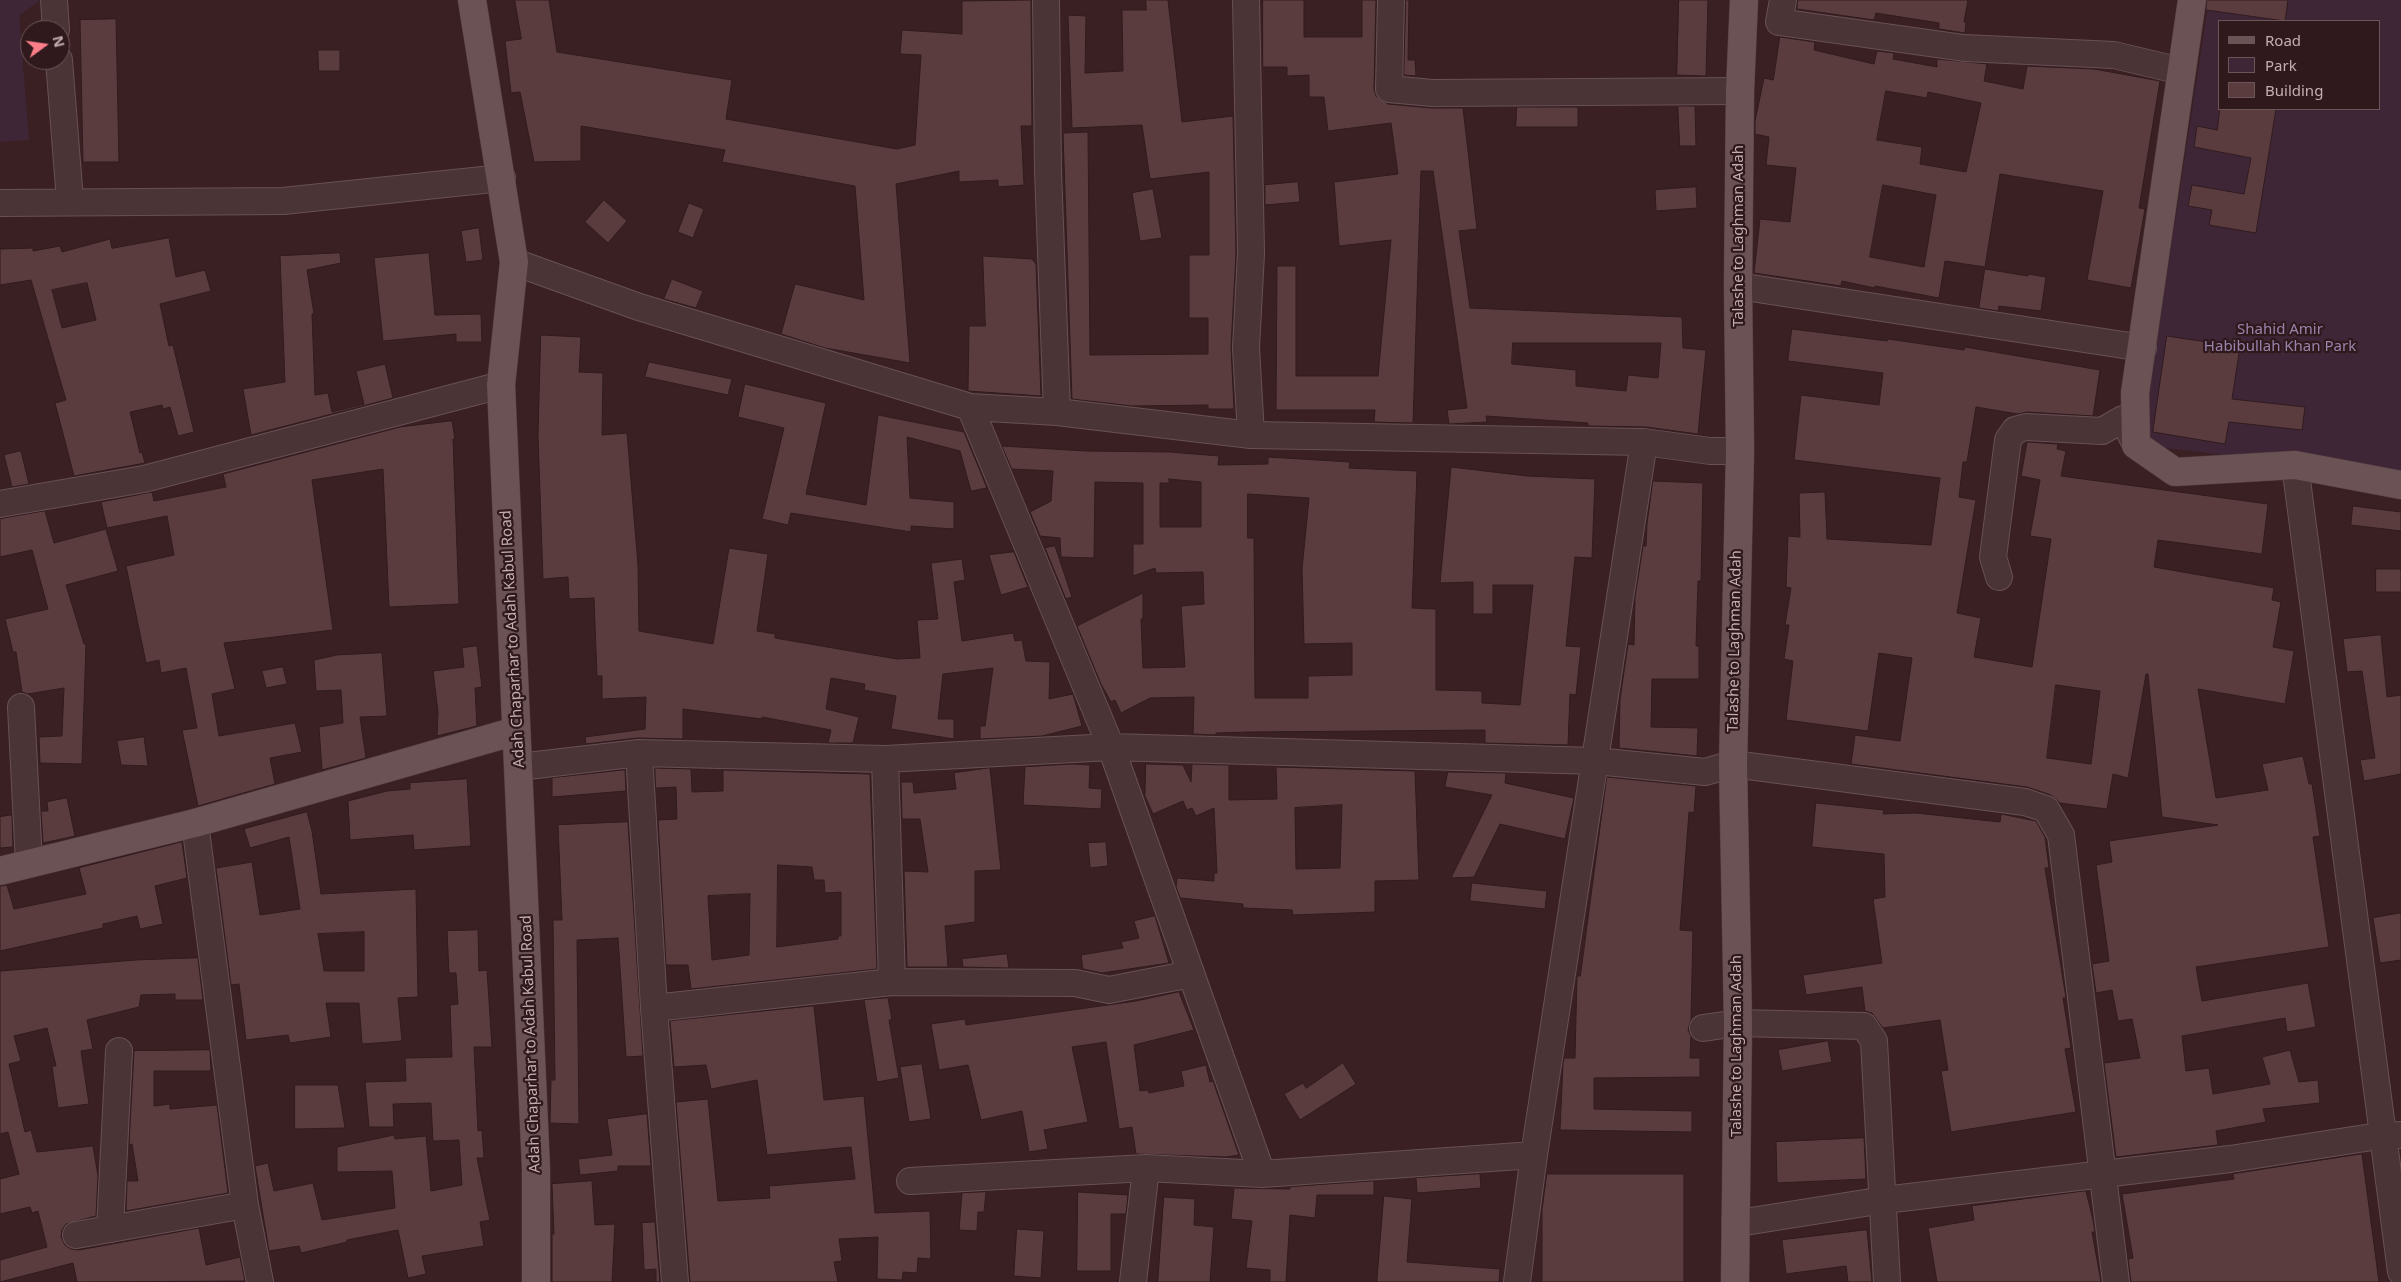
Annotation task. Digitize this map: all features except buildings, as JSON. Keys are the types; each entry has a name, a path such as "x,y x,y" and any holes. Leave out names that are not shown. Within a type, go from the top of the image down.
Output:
{"main road":[{"name":"Adah Chaparhar to Adah Kabul Road","path":"472,0 514,262 501,385 536,1169 536,1282"},
{"name":"Talashe to Laghman Adah","path":"1735,1282 1738,1023 1733,764 1740,451 1738,286 1740,91 1744,0"},
{"path":"2188,1 2181,71 2143,348 2135,393 2136,445 2175,472 2295,465 2401,484"},
{"path":"0,871 195,823 516,731"}],"street":[{"path":"54,0 55,20"},
{"path":"1046,0 1048,171 1058,412"},
{"path":"1246,0 1251,253 1246,348 1251,435"},
{"path":"1391,0 1389,89 1432,93 1740,91"},
{"path":"1783,0 1780,22 1964,48 2114,55 2181,71"},
{"path":"60,70 70,201"},
{"path":"0,203 70,201 283,202 502,178"},
{"path":"514,262 639,307 970,407 1058,412 1251,435 1644,442 1710,451 1740,451"},
{"path":"1738,286 2143,348"},
{"path":"0,504 144,479 501,385"},
{"path":"970,407 1111,747 1262,1174"},
{"path":"1999,578 1993,557 2008,440 2015,430 2026,427 2102,430 2124,418 2136,445"},
{"path":"1517,1282 1534,1154 1644,442"},
{"path":"2295,465 2392,1136 2401,1272"},
{"path":"20,707 29,864"},
{"path":"519,767 639,753 885,759 1111,747 1596,761 1705,772 1733,764 2025,802 2046,809 2060,835 2116,1282"},
{"path":"639,753 654,1008 675,1282"},
{"path":"885,759 892,982"},
{"path":"195,823 245,1205 260,1282"},
{"path":"654,1008 892,982 1075,983 1109,990 1191,974"},
{"path":"1703,1028 1738,1023 1864,1026 1874,1041 1887,1282"},
{"path":"110,1229 119,1051"},
{"path":"1735,1221 1884,1200 2103,1175 2392,1136"},
{"path":"910,1181 1146,1168 1262,1174 1534,1154"},
{"path":"1133,1282 1146,1168"},
{"path":"76,1235 245,1205"}],"green space":[{"path":"0,0 40,0 19,16 20,70 23,70 29,140 0,142"},
{"name":"Shahid Amir Habibullah Khan Park","path":"2209,0 2401,0 2401,476 2141,445"}]}
